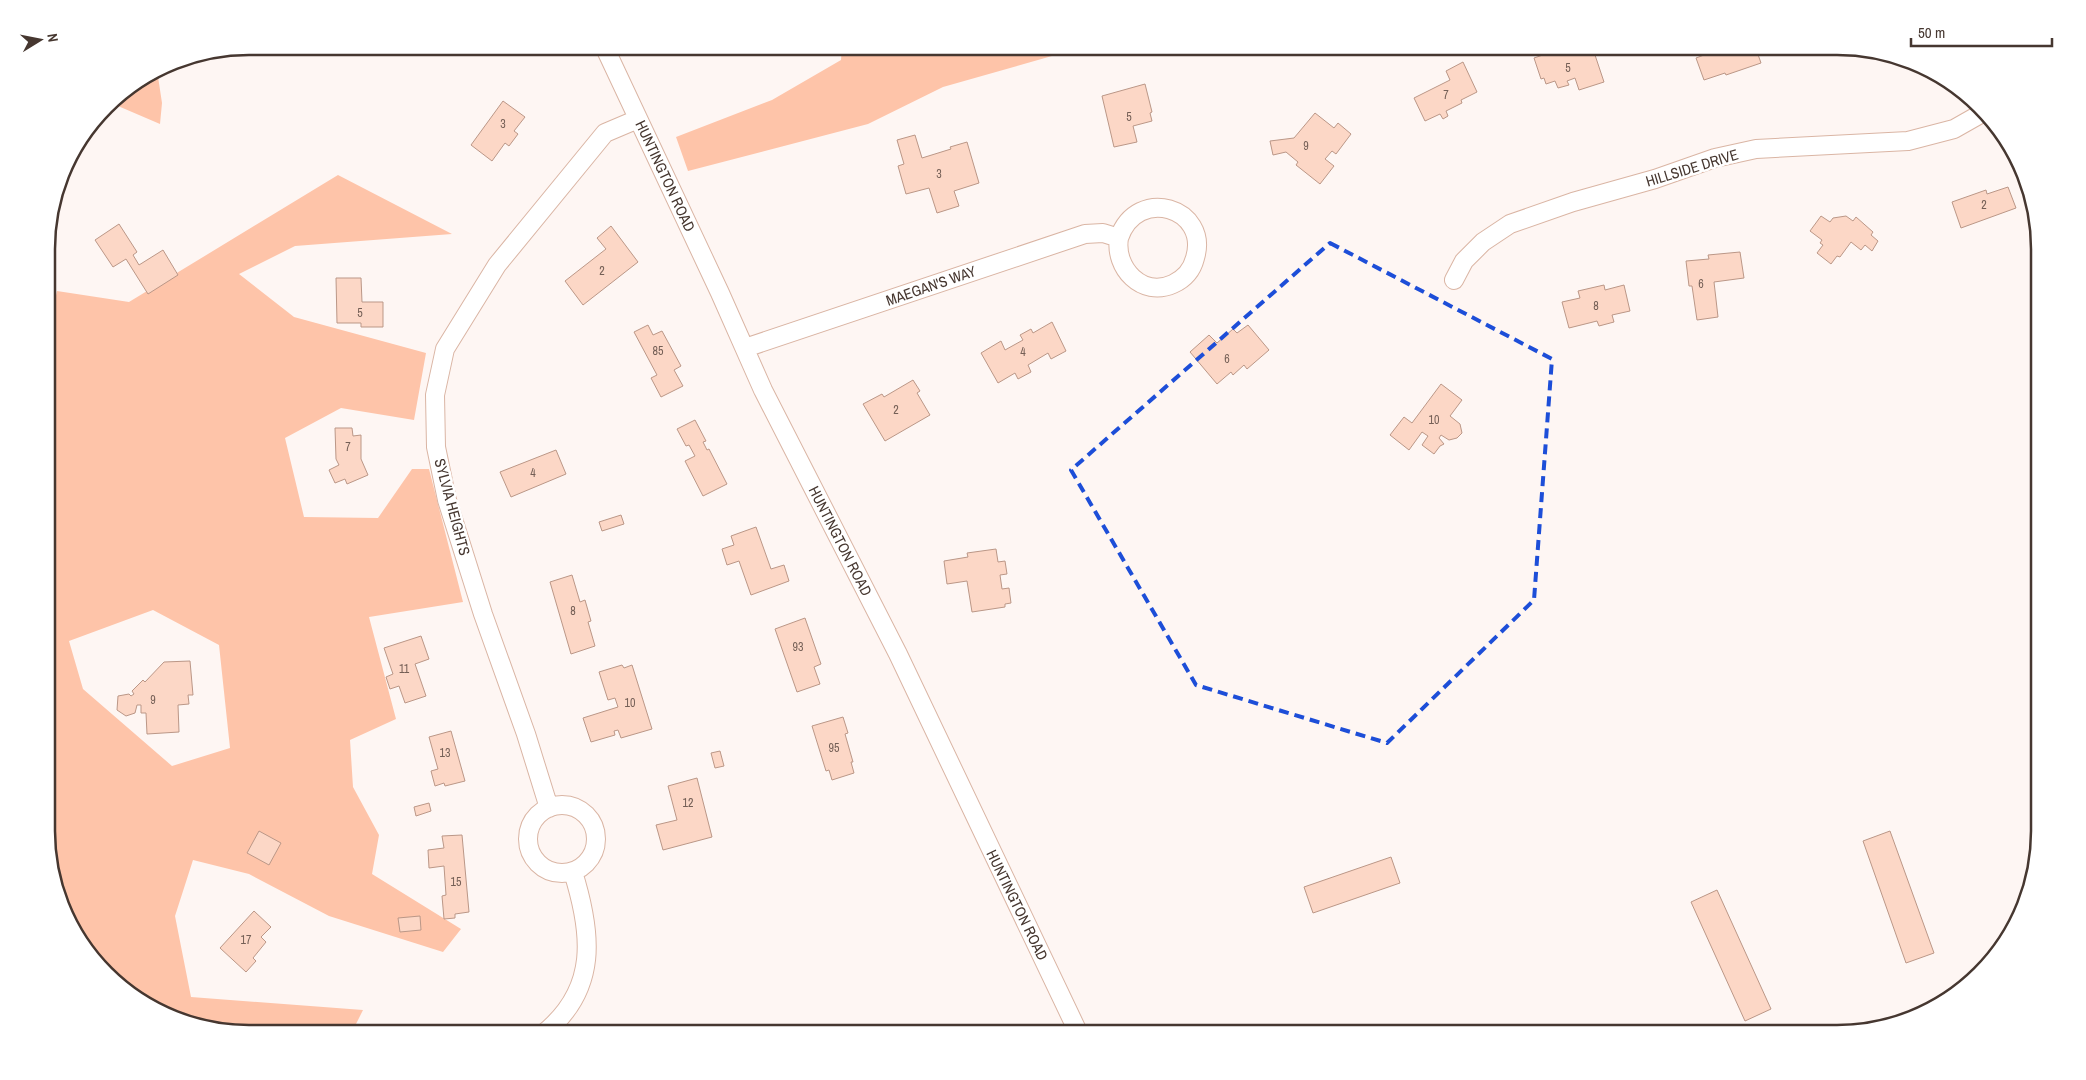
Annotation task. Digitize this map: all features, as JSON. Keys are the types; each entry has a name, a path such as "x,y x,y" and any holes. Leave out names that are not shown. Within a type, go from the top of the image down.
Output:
{"street":[{"name":"HUNTINGTON ROAD","path":"608,55 798,461 898,654 1075,1025"},
{"name":"HILLSIDE DRIVE","path":"1454,280 1464,261 1483,242 1510,224 1573,202 1655,179 1715,158 1756,150 1908,140 1954,130 1978,116"},
{"name":"SYLVIA HEIGHTS","path":"549,808 526,734 483,614 447,500 436,447 435,395 445,349 497,265 604,133 638,119"},
{"path":"1148,208 1166,208 1180,214 1191,226 1197,240 1196,256 1190,270 1178,281 1163,287 1147,286 1131,278 1121,264 1117,246 1118,238 1132,216 1148,208"},
{"name":"MAEGAN'S WAY","path":"745,348 1085,234 1103,232 1118,238"},
{"path":"561,805 578,810 588,817 594,828 596,845 592,857 584,866 573,872 560,874 546,870 535,860 532,854 528,841 530,827 538,816 549,808 561,805"},
{"path":"553,1025 572,1001 586,965 588,942 586,920 573,872"}],"highlighted area":[{"path":"1330,243 1552,359 1534,600 1387,743 1196,685 1071,470"}],"shaded area":[{"path":"841,55 1055,55 943,87 868,124 688,171 676,137 772,100 841,60"},
{"path":"158,78 162,103 160,124 118,106"},
{"path":"338,175 452,234 295,246 239,274 294,317 426,353 414,420 341,408 285,438 304,517 378,518 412,469 429,469 463,602 369,617 396,719 350,740 353,787 379,835 372,874 461,929 443,952 329,916 249,874 193,860 175,916 191,997 363,1010 356,1025 236,1025 187,1015 163,1005 131,985 103,959 81,928 65,893 55,844 55,300 57,291 129,302","holes":["153,610 219,645 230,748 172,766 83,689 69,641"]}],"building":[{"path":"1543,55 1595,55 1604,82 1579,90 1575,78 1567,81 1569,85 1558,88 1555,81 1546,84 1544,78 1541,79 1534,58"},
{"path":"1704,55 1758,55 1761,63 1704,80 1696,58"},
{"path":"1463,62 1477,92 1461,100 1462,103 1446,111 1448,116 1443,119 1440,114 1425,121 1414,98 1450,80 1446,71"},
{"path":"1145,84 1152,112 1150,113 1152,121 1133,126 1137,142 1114,147 1102,96"},
{"path":"503,101 525,117 514,131 518,134 509,146 505,143 492,161 471,145"},
{"path":"1315,113 1334,128 1338,123 1351,134 1336,154 1332,151 1325,159 1334,166 1320,184 1296,165 1298,162 1286,152 1273,155 1270,141 1294,138"},
{"path":"915,135 922,158 967,142 979,183 954,191 959,206 937,213 929,188 906,194 898,166 904,164 897,140"},
{"path":"2008,187 2016,208 1961,228 1952,202 1986,190 1987,194"},
{"path":"1821,216 1830,222 1833,218 1846,216 1853,221 1856,217 1873,232 1871,235 1878,241 1872,251 1865,245 1861,250 1851,242 1840,257 1837,256 1831,264 1817,253 1823,245 1820,243 1822,240 1810,231"},
{"path":"119,224 137,252 133,255 139,265 163,250 178,275 148,294 126,259 113,267 95,240"},
{"path":"611,226 638,262 583,305 565,281 606,249 597,238"},
{"path":"1740,252 1744,278 1714,282 1718,317 1697,320 1692,286 1689,286 1686,261 1709,259 1708,255"},
{"path":"336,278 361,278 362,302 383,302 383,327 361,327 361,323 337,323"},
{"path":"1604,285 1605,290 1624,285 1630,311 1612,315 1614,322 1599,326 1597,321 1569,328 1562,302 1580,298 1578,291"},
{"path":"1052,322 1066,351 1051,359 1048,353 1028,365 1031,372 1018,379 1015,373 998,383 981,353 1001,341 1005,350 1023,340 1020,335 1031,329 1033,333"},
{"path":"648,325 653,335 662,331 681,366 674,370 683,386 661,397 651,378 657,375 634,332"},
{"path":"1248,325 1269,350 1247,369 1244,365 1233,375 1231,372 1217,384 1190,352 1209,335 1217,343 1233,329 1237,333"},
{"path":"913,380 920,391 917,393 930,415 885,441 863,404 882,394 884,397"},
{"path":"1441,384 1462,400 1450,416 1460,424 1462,433 1457,438 1449,440 1441,435 1439,438 1444,444 1434,454 1422,445 1428,436 1422,432 1409,450 1390,435 1404,417 1412,423"},
{"path":"695,420 706,441 703,442 707,450 709,449 727,484 703,496 685,461 695,456 689,445 686,446 677,429"},
{"path":"335,428 352,428 353,436 361,435 361,459 368,475 347,484 345,479 335,483 329,470 339,465 336,459"},
{"path":"556,450 566,474 511,497 500,472"},
{"path":"621,515 624,524 602,531 599,522"},
{"path":"756,527 771,569 784,565 789,581 751,595 739,561 727,565 722,549 734,545 731,536"},
{"path":"996,549 998,562 1005,561 1007,574 1000,575 1002,589 1009,588 1011,603 1005,604 1005,607 972,612 967,581 947,584 944,561 968,557 967,553"},
{"path":"572,575 580,602 585,600 591,621 588,622 595,646 571,654 550,582"},
{"path":"805,618 821,664 814,667 820,684 797,692 775,629"},
{"path":"421,636 429,659 415,664 426,696 405,703 399,686 390,689 386,677 393,674 384,648"},
{"path":"190,661 193,695 188,695 189,704 178,705 179,732 147,734 146,713 141,713 141,705 137,705 135,713 126,716 117,710 118,696 129,694 131,696 134,694 132,691 143,680 145,682 164,662"},
{"path":"622,665 624,668 632,665 652,729 621,738 618,730 614,731 615,735 591,742 583,718 618,707 615,698 608,700 599,672"},
{"path":"843,717 848,733 845,734 854,773 832,780 829,770 826,771 812,726"},
{"path":"451,731 465,781 445,786 444,783 435,786 431,771 438,769 429,737"},
{"path":"720,751 724,766 715,768 711,753"},
{"path":"697,778 712,837 663,850 656,825 677,820 668,786"},
{"path":"429,803 431,811 416,816 414,807"},
{"path":"259,831 281,843 269,865 247,853"},
{"path":"1890,831 1934,953 1906,963 1863,841"},
{"path":"462,835 469,912 455,914 455,918 444,919 442,896 446,895 444,866 429,868 428,850 444,848 442,836"},
{"path":"1391,857 1400,883 1313,913 1304,887"},
{"path":"1717,890 1771,1009 1745,1021 1691,902"},
{"path":"254,911 271,927 261,937 266,942 253,958 256,961 246,972 220,948"},
{"path":"420,916 421,930 400,932 398,918"}]}
